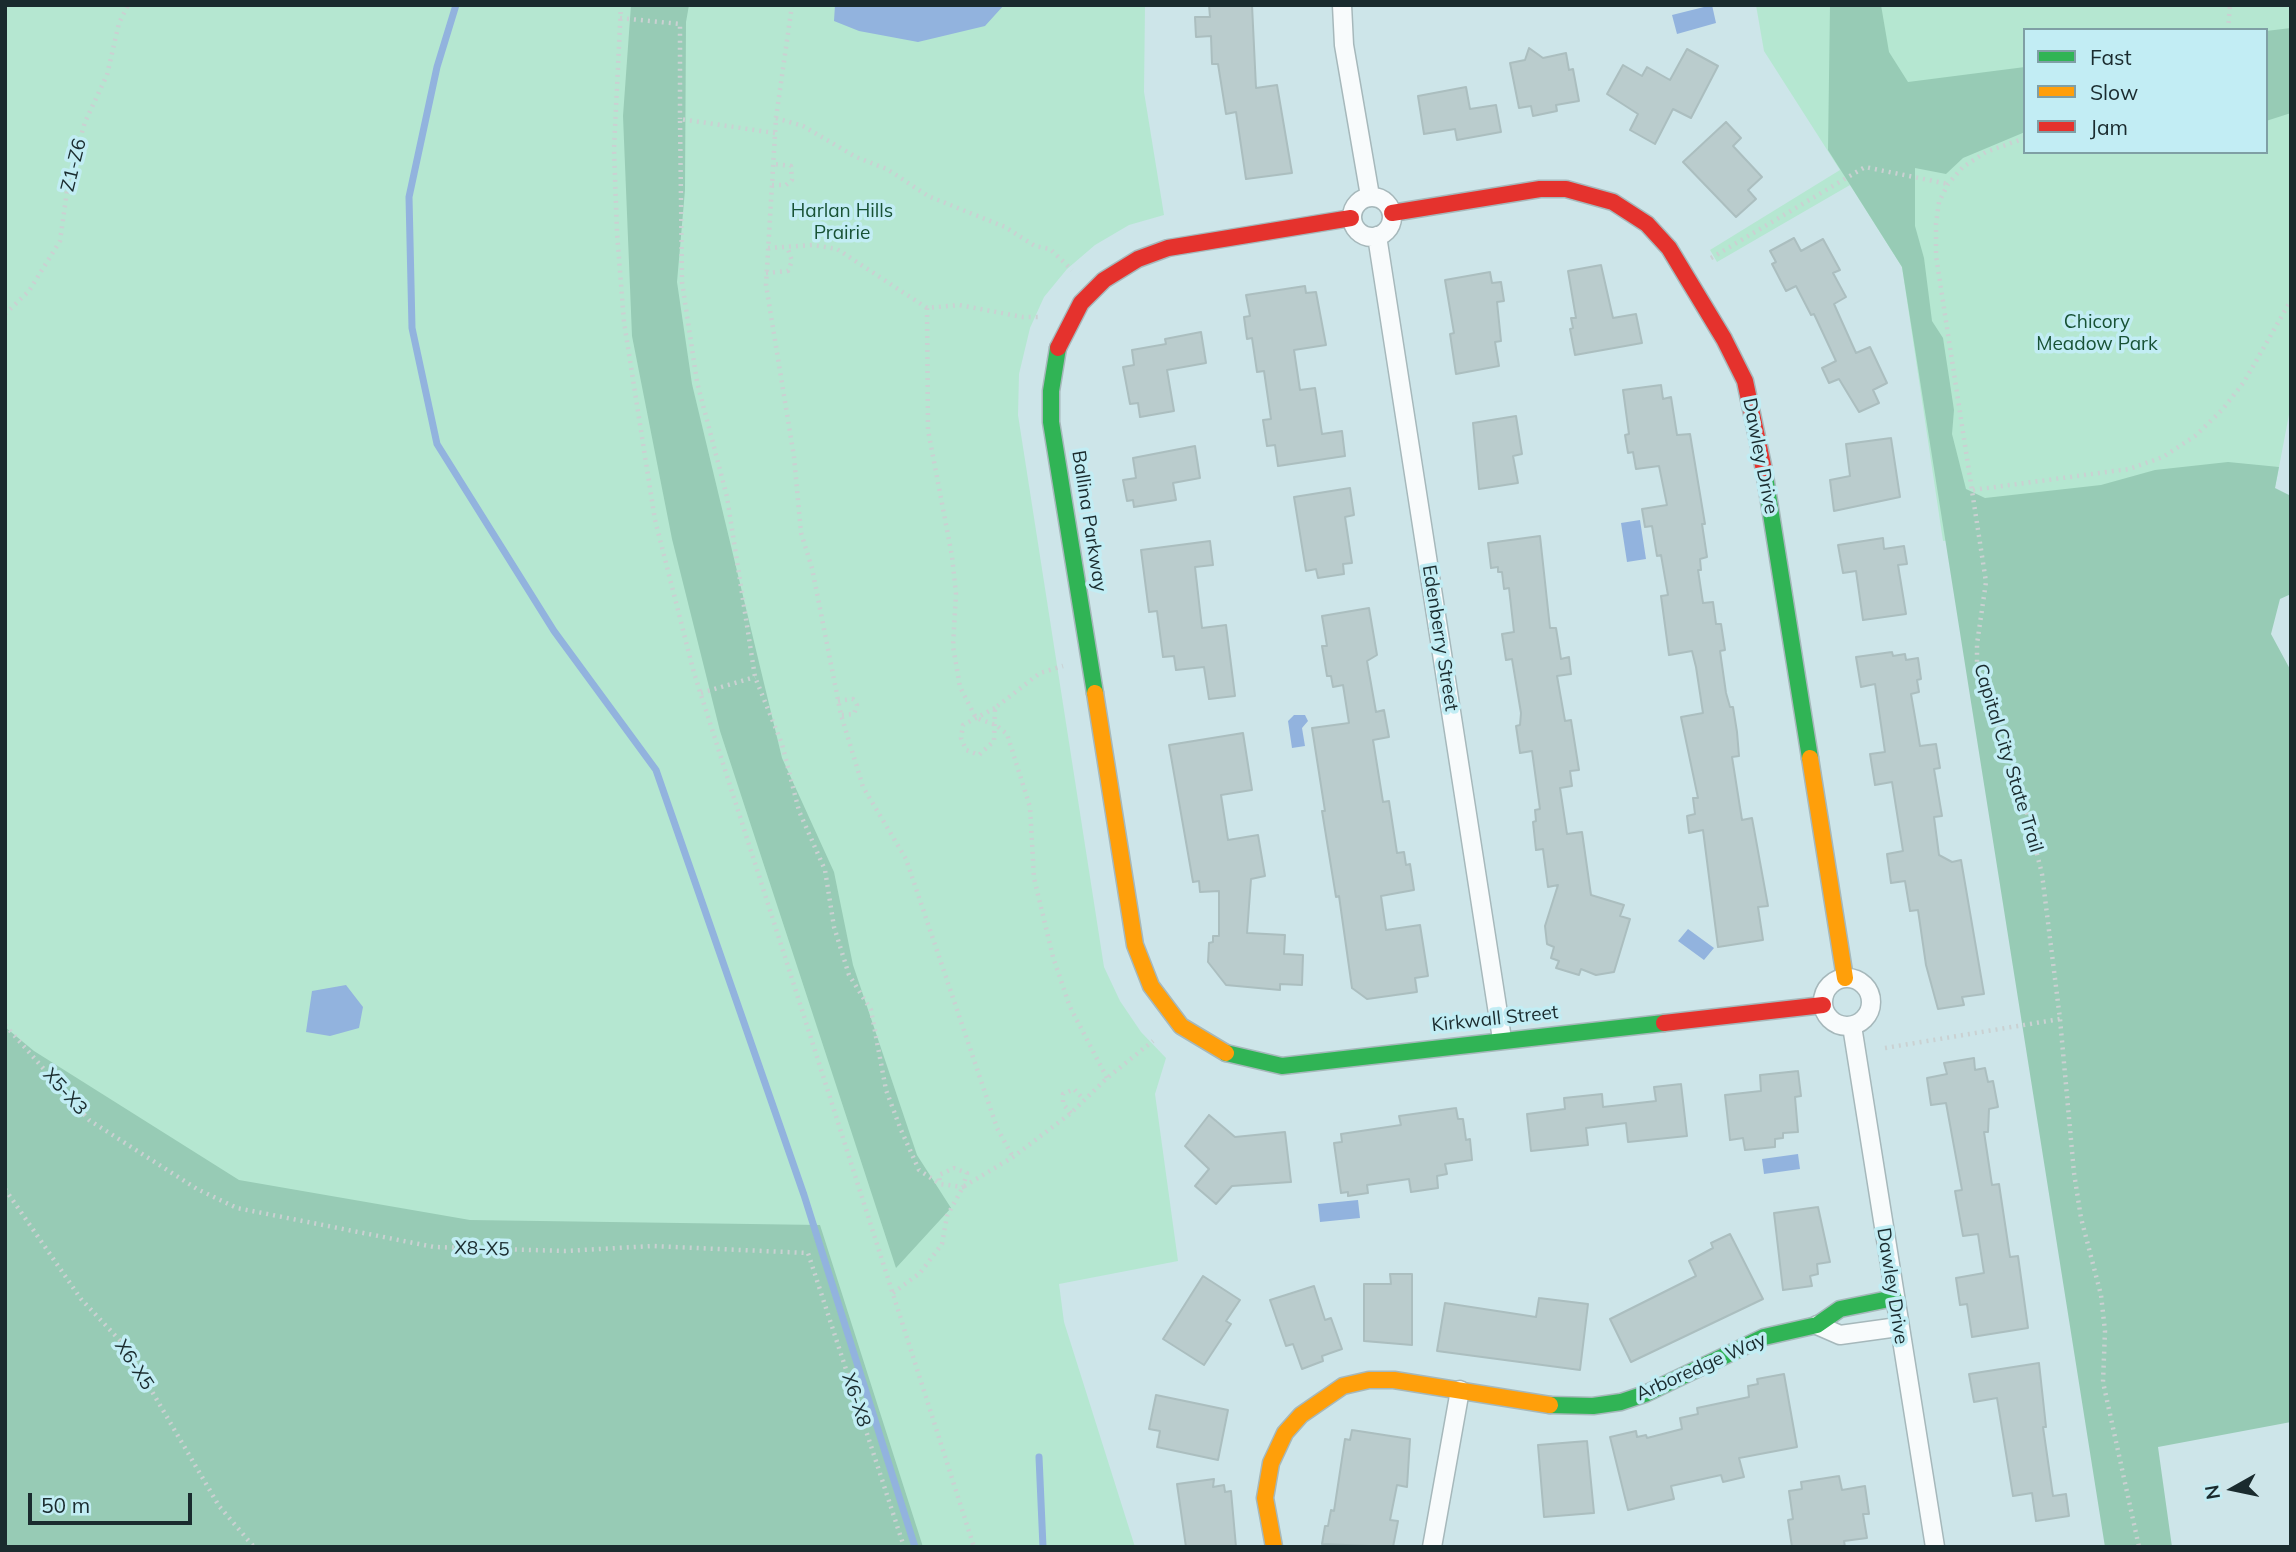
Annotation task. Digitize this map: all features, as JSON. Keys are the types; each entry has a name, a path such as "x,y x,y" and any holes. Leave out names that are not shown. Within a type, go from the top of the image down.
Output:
{"street":[{"path":"1342,5 1344,45 1370,197"},
{"name":"Dawley Drive","path":"1392,213 1540,189 1566,190 1613,202 1647,224 1669,248 1724,339 1745,382 1756,426 1845,978"},
{"path":"1370,197 1387,203 1392,213 1390,225 1377,236 1360,233 1351,218 1355,206 1370,197"},
{"name":"Ballina Parkway","path":"1181,1026 1151,986 1135,945 1051,422 1052,369 1065,328 1081,303 1104,279 1138,259 1168,248 1351,218"},
{"name":"Edenberry Street","path":"1377,236 1502,1039"},
{"path":"1845,978 1860,982 1870,994 1871,1003 1866,1017 1852,1026 1833,1022 1823,1005 1826,990 1845,978"},
{"name":"Kirkwall Street","path":"1181,1026 1216,1050 1246,1060 1282,1066 1502,1039 1823,1005"},
{"name":"Dawley Drive","path":"1852,1026 1935,1547"},
{"name":"Arboredge Way","path":"1274,1547 1265,1498 1271,1463 1285,1433 1301,1415 1343,1386 1369,1380 1394,1380 1556,1406 1593,1406 1621,1402 1645,1394 1764,1337 1817,1325 1840,1309 1894,1298"},
{"name":"Arboredge Way","path":"1817,1325 1840,1335 1899,1327"},
{"path":"1432,1547 1460,1390"}],"path":[{"name":"Z1-Z6","path":"5,314 29,291 60,241 69,177 85,122 107,75 118,23 128,5"},
{"path":"621,5 614,149 624,322 655,520 701,693 974,1547"},
{"path":"792,5 776,118 765,285 794,457 801,533 812,568 841,715 863,787 906,859 997,1128 1013,1157"},
{"path":"2228,28 2230,5"},
{"path":"620,18 680,24 681,282 697,382 727,497 755,677 782,744 799,811 825,870 834,928 849,975 871,1010 886,1090 919,1170 940,1184 963,1187 1013,1157 1071,1113 1107,1078 1153,1041"},
{"path":"776,118 803,126 856,157 887,169 928,197 1005,227 1035,246 1050,248 1072,270"},
{"path":"680,120 775,132"},
{"name":"Capital City State Trail","path":"2023,139 1986,152 1963,167 1948,184 1939,202 1936,257 1986,582 1977,644 1977,664 2034,840 2060,1019 2074,1173 2081,1218 2101,1295 2105,1331 2103,1382 2139,1547"},
{"path":"772,185 786,185 792,180 791,166 773,164"},
{"path":"1711,258 1864,167 1948,184"},
{"path":"768,248 813,244 837,249 927,308 959,305 1023,317 1039,317"},
{"path":"766,273 788,271 792,261 788,246"},
{"path":"1973,490 2129,470 2163,457 2195,436 2222,410 2244,382 2291,300"},
{"path":"927,308 928,430 954,568 954,646 960,687 976,718 996,725 1007,734 1030,807 1034,878 1054,957 1070,1007 1107,1078"},
{"path":"995,708 994,741 979,755 966,750 961,738 963,725 995,708 1040,673 1063,666"},
{"path":"701,693 755,677"},
{"path":"838,701 853,699 857,705 854,714 841,715"},
{"path":"1885,1048 2060,1019"},
{"name":"X5-X3","path":"5,1025 89,1120 169,1172"},
{"path":"1071,1113 1063,1104 1063,1094 1074,1089 1084,1100"},
{"path":"893,1293 920,1273 942,1244 947,1216 963,1187 967,1173 954,1168 939,1175 940,1184"},
{"name":"X8-X5","path":"169,1172 237,1208 434,1247 565,1251 652,1246 808,1253"},
{"name":"X6-X5","path":"5,1189 81,1299 126,1347 219,1506 254,1547"},
{"name":"X6-X8","path":"808,1253 904,1547"}],"green space":[{"name":"Harlan Hills Prairie","path":"5,5 1145,5 1144,92 1164,215 1129,225 1095,245 1067,269 1044,297 1030,328 1019,374 1018,415 1104,967 1120,1001 1141,1032 1166,1058 1155,1094 1178,1261 1059,1284 1064,1322 1135,1547 5,1547"},
{"path":"631,5 689,5 686,22 685,190 677,282 692,384 782,758 834,872 853,965 917,1155 951,1208 896,1268 720,731 672,539 632,336 623,116"},
{"name":"Chicory Meadow Park","path":"1756,5 2291,5 2291,404 2275,488 1943,541 1902,267 1850,185 1717,262 1710,250 1840,170 1764,51"},
{"path":"1830,5 1881,5 1889,52 1908,82 2023,67 2023,133 1963,158 1946,174 1915,168 1915,226 1924,258 1932,321 1943,338 1954,410 1952,434 1966,489 1985,498 2101,485 2155,470 2228,462 2279,467 2275,488 2291,496 2291,594 2280,599 2271,634 2291,671 2291,1422 2158,1447 2172,1547 2105,1547 1902,267 1828,150"},
{"path":"2291,28 2291,113 2268,120 2268,31"},
{"path":"5,1027 34,1051 239,1180 470,1220 820,1225 923,1547 5,1547"}],"water":[{"path":"835,5 1004,5 985,26 918,42 859,31 834,21"},
{"path":"1712,5 1716,23 1677,34 1672,15"},
{"path":"1640,520 1646,559 1627,562 1621,523"},
{"path":"1294,715 1305,715 1308,721 1302,728 1305,746 1292,748 1288,721"},
{"path":"1688,929 1714,948 1704,960 1678,941"},
{"path":"346,985 363,1007 359,1028 330,1036 306,1032 312,991"},
{"path":"1798,1154 1800,1169 1764,1174 1762,1159"},
{"path":"1358,1200 1360,1218 1320,1222 1318,1204"}],"building":[{"path":"1209,5 1252,5 1256,88 1277,85 1292,173 1246,179 1236,112 1226,114 1218,64 1212,64 1211,36 1196,37 1195,17 1210,17"},
{"path":"1529,48 1543,58 1566,53 1569,70 1573,69 1579,101 1556,105 1557,111 1533,116 1531,106 1519,108 1510,63 1525,60"},
{"path":"1687,49 1718,66 1691,118 1673,109 1655,144 1630,130 1638,114 1607,94 1623,65 1642,76 1647,67 1670,80"},
{"path":"1466,87 1470,109 1496,105 1501,132 1457,140 1455,129 1424,134 1418,96"},
{"path":"1726,122 1741,138 1733,146 1762,177 1748,190 1756,199 1736,217 1683,162"},
{"path":"1794,238 1801,251 1823,239 1840,270 1833,273 1846,297 1834,304 1856,353 1870,347 1887,383 1873,390 1879,403 1859,412 1839,379 1829,383 1822,368 1836,361 1814,314 1811,315 1796,286 1786,291 1772,264 1776,262 1770,251"},
{"path":"1601,265 1613,318 1636,314 1642,343 1575,355 1570,329 1573,328 1571,318 1576,318 1568,271"},
{"path":"1490,272 1492,283 1501,282 1504,301 1497,302 1501,341 1495,342 1499,366 1456,374 1450,334 1454,333 1445,280"},
{"path":"1305,286 1306,293 1316,292 1326,345 1294,350 1300,390 1315,388 1322,434 1342,431 1345,456 1278,466 1275,445 1267,446 1263,420 1271,419 1264,371 1257,372 1252,338 1247,339 1244,317 1250,316 1246,295"},
{"path":"1201,332 1206,363 1167,370 1174,411 1140,417 1138,403 1130,404 1123,367 1134,365 1132,350 1166,344 1165,339"},
{"path":"1661,385 1663,399 1671,397 1677,435 1690,434 1705,524 1702,524 1707,557 1700,559 1701,570 1698,570 1703,603 1713,602 1716,624 1721,624 1725,650 1720,651 1726,693 1730,707 1733,707 1737,732 1739,756 1732,757 1742,820 1752,818 1768,906 1758,907 1763,940 1718,947 1703,830 1689,833 1687,816 1695,814 1693,798 1698,798 1681,717 1703,713 1696,667 1692,651 1669,655 1661,596 1668,595 1661,555 1657,556 1652,526 1645,527 1642,509 1667,505 1659,466 1636,469 1633,452 1628,453 1625,435 1629,434 1623,390"},
{"path":"1516,416 1522,454 1513,456 1518,483 1479,489 1473,423"},
{"path":"1891,438 1900,497 1834,511 1830,480 1850,476 1846,444"},
{"path":"1195,446 1200,478 1173,483 1176,500 1134,507 1133,500 1127,501 1123,480 1136,478 1133,458"},
{"path":"1350,488 1354,515 1345,517 1352,563 1343,564 1344,574 1318,578 1316,569 1306,571 1294,497"},
{"path":"1540,536 1550,628 1556,628 1561,659 1569,657 1571,674 1557,676 1565,721 1571,720 1579,770 1570,771 1572,786 1560,788 1567,834 1582,832 1591,895 1624,905 1620,916 1630,919 1614,972 1596,975 1581,969 1579,975 1556,968 1559,961 1551,958 1554,947 1547,944 1545,926 1558,885 1548,887 1543,849 1536,850 1533,822 1536,821 1535,810 1540,809 1532,751 1520,753 1516,726 1520,725 1521,713 1512,659 1506,660 1502,634 1514,632 1509,588 1504,589 1502,572 1498,572 1498,567 1491,568 1488,543"},
{"path":"1883,538 1884,549 1904,546 1907,564 1898,565 1906,614 1863,620 1856,571 1843,573 1838,545"},
{"path":"1210,541 1213,565 1195,567 1202,628 1226,625 1235,696 1209,699 1204,667 1176,670 1174,656 1163,657 1157,611 1149,612 1141,550"},
{"path":"1369,608 1377,655 1367,661 1376,712 1384,710 1389,737 1373,740 1383,802 1389,801 1397,853 1404,852 1406,865 1410,864 1414,890 1381,896 1386,930 1420,925 1428,976 1415,978 1417,992 1367,999 1352,988 1339,896 1336,897 1322,811 1325,811 1312,728 1349,723 1343,685 1333,687 1331,676 1327,676 1322,646 1327,646 1322,616"},
{"path":"1892,652 1893,656 1905,654 1906,660 1918,658 1921,679 1917,680 1919,692 1911,694 1920,746 1936,744 1940,768 1934,769 1942,816 1934,817 1939,855 1952,862 1961,860 1984,994 1962,997 1964,1005 1938,1009 1926,965 1918,910 1910,911 1905,881 1891,883 1887,854 1903,851 1892,782 1875,785 1870,754 1885,752 1875,684 1861,687 1856,657"},
{"path":"1243,733 1252,790 1221,795 1228,840 1258,835 1265,876 1251,879 1247,933 1285,935 1284,954 1303,955 1302,985 1280,984 1280,990 1226,985 1208,962 1209,943 1213,942 1213,936 1219,936 1219,891 1200,892 1199,881 1193,882 1169,745"},
{"path":"1974,1058 1975,1070 1985,1068 1988,1082 1993,1081 1998,1107 1989,1109 1988,1132 1984,1132 1992,1185 1999,1184 2010,1257 2018,1256 2028,1328 1972,1337 1967,1304 1960,1305 1956,1278 1984,1273 1978,1234 1963,1236 1955,1191 1962,1190 1946,1103 1931,1105 1927,1078 1947,1074 1944,1063"},
{"path":"1798,1071 1801,1096 1795,1097 1798,1132 1783,1133 1783,1138 1775,1139 1775,1147 1745,1150 1743,1138 1730,1140 1725,1095 1761,1091 1760,1075"},
{"path":"1681,1084 1687,1136 1628,1142 1626,1123 1586,1128 1588,1145 1531,1151 1527,1114 1565,1109 1564,1098 1602,1094 1603,1107 1656,1101 1654,1087"},
{"path":"1456,1108 1458,1119 1463,1119 1466,1140 1470,1139 1472,1160 1445,1164 1447,1174 1437,1176 1438,1188 1411,1192 1409,1179 1367,1185 1368,1193 1348,1196 1348,1192 1341,1193 1334,1143 1342,1142 1341,1134 1401,1125 1399,1116"},
{"path":"1209,1115 1235,1137 1285,1132 1291,1182 1232,1186 1216,1204 1195,1186 1209,1169 1185,1146"},
{"path":"1818,1207 1830,1262 1817,1264 1818,1274 1810,1276 1812,1286 1783,1290 1774,1213"},
{"path":"1730,1234 1763,1299 1631,1362 1610,1319 1696,1276 1689,1261 1713,1248 1711,1243"},
{"path":"1390,1274 1412,1274 1412,1345 1364,1341 1364,1284 1391,1284"},
{"path":"1203,1276 1240,1300 1226,1321 1231,1324 1204,1365 1163,1339"},
{"path":"1314,1286 1325,1320 1331,1318 1342,1349 1322,1356 1323,1361 1302,1369 1293,1344 1286,1346 1270,1300"},
{"path":"1539,1298 1588,1304 1580,1370 1437,1351 1445,1303 1536,1317"},
{"path":"2039,1363 2046,1427 2043,1427 2053,1496 2066,1494 2069,1516 2036,1521 2032,1493 2013,1496 1997,1398 1974,1402 1969,1374"},
{"path":"1784,1374 1797,1447 1739,1458 1744,1477 1723,1482 1721,1475 1671,1486 1674,1499 1628,1510 1610,1437 1636,1431 1637,1437 1646,1435 1647,1438 1682,1429 1680,1418 1698,1414 1697,1408 1749,1397 1748,1386 1758,1384 1757,1379"},
{"path":"1156,1395 1228,1410 1218,1460 1157,1447 1160,1431 1149,1429"},
{"path":"1352,1430 1410,1439 1407,1487 1397,1485 1390,1520 1398,1521 1393,1547 1322,1544 1325,1526 1328,1526 1331,1510 1334,1511 1345,1439 1350,1440"},
{"path":"1587,1441 1594,1513 1544,1517 1538,1445"},
{"path":"1839,1476 1842,1490 1865,1486 1869,1514 1863,1514 1867,1538 1844,1541 1845,1547 1792,1547 1788,1520 1793,1519 1789,1491 1802,1489 1801,1482"},
{"path":"1214,1479 1213,1487 1224,1485 1225,1492 1231,1491 1236,1547 1186,1547 1177,1484"}],"waterway":[{"path":"456,5 437,67 409,197 412,328 437,444 554,631 656,770 804,1195 915,1547"},
{"path":"1039,1457 1043,1547"}],"traffic: fast":[{"path":"1058,348 1051,391 1051,422 1095,693"},
{"path":"1764,470 1810,758"},
{"path":"1226,1053 1282,1066 1664,1023"},
{"path":"1550,1405 1593,1406 1621,1402 1645,1394 1764,1337 1817,1325 1840,1309 1894,1298"}],"traffic: slow":[{"path":"1095,693 1135,945 1151,986 1181,1026 1226,1053"},
{"path":"1810,758 1845,978"},
{"path":"1274,1547 1265,1498 1271,1463 1285,1433 1301,1415 1343,1386 1369,1380 1394,1380 1550,1405"}],"traffic: jam":[{"path":"1392,213 1540,189 1566,189 1613,202 1647,224 1669,248 1724,339 1745,381 1764,470"},
{"path":"1058,348 1081,303 1104,280 1138,259 1168,248 1351,218"},
{"path":"1664,1023 1823,1005"}]}
